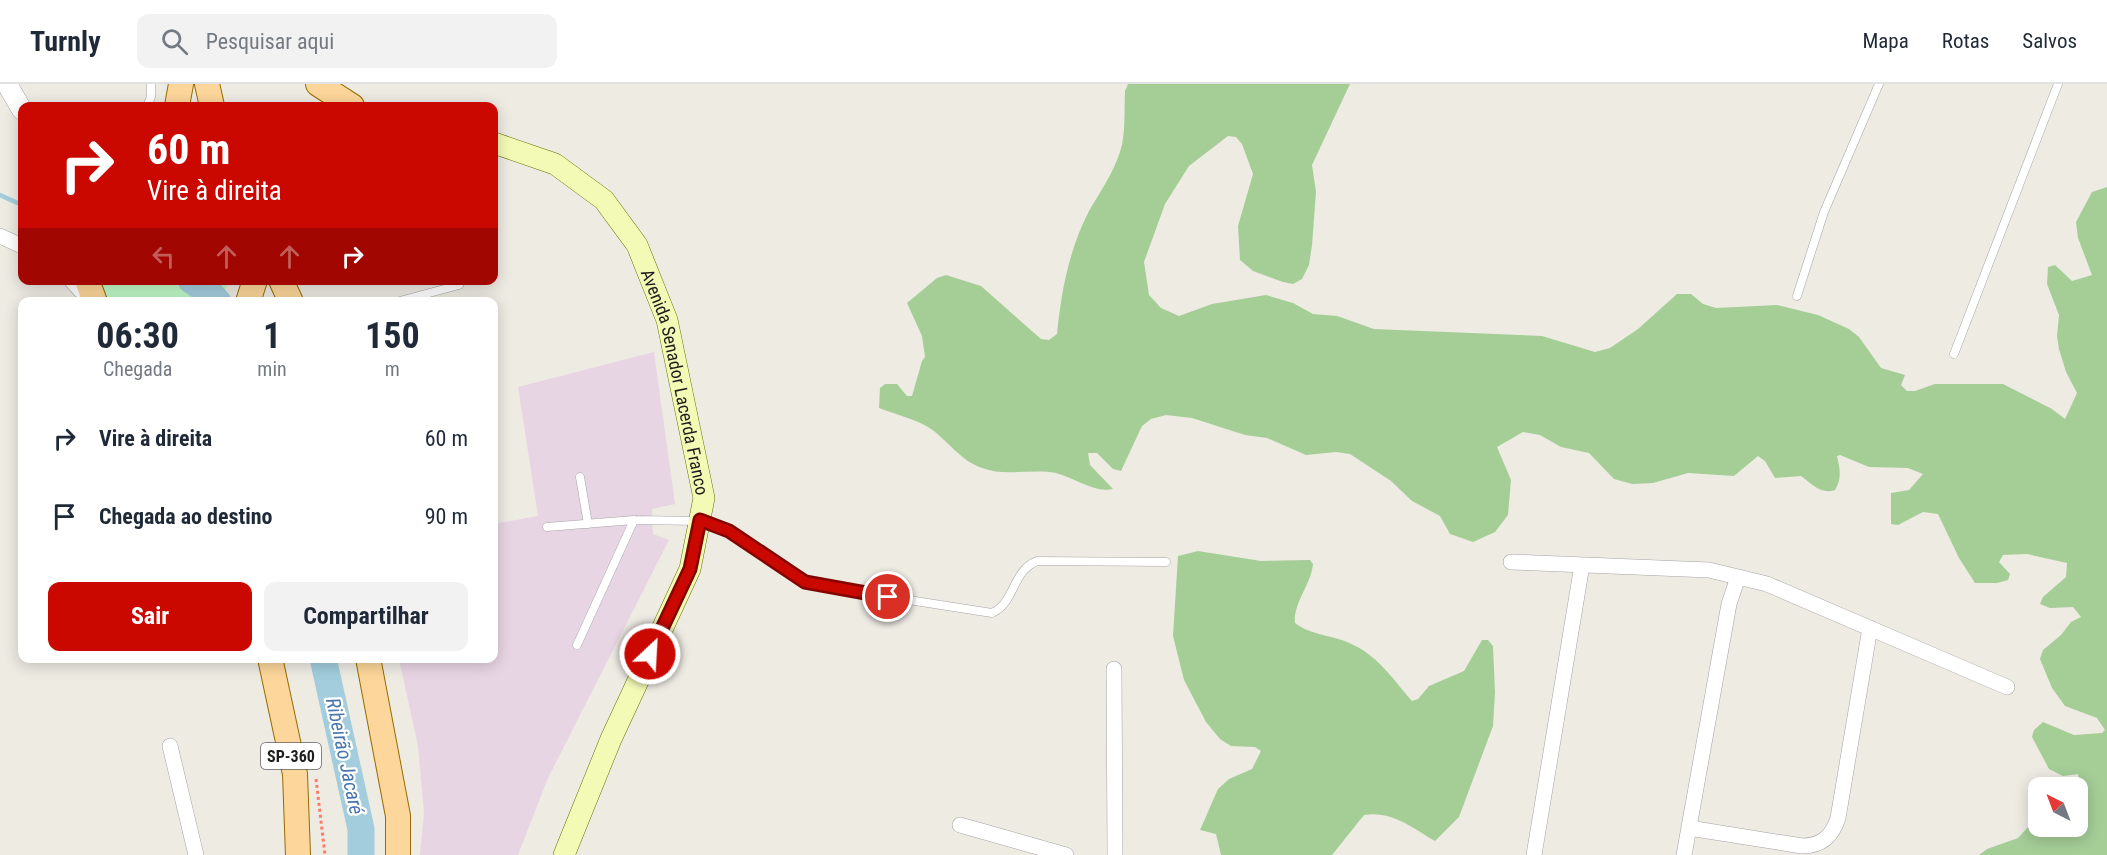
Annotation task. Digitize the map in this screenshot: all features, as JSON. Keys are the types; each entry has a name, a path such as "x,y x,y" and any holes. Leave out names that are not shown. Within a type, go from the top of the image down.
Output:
{"main road":[{"path":"178,102 181,84"},
{"path":"207,84 211,102"},
{"path":"318,84 346,102"},
{"name":"Avenida Senador Lacerda Franco","path":"498,144 555,164 604,200 637,245 667,320 704,498 690,569 611,739 564,855"},
{"name":"SP-360","path":"271,663 295,774 298,855"},
{"path":"369,663 399,816 398,855"}],"street":[{"path":"7,84 18,103"},
{"path":"0,236 18,244"},
{"path":"76,285 81,291 92,294"},
{"path":"1511,562 1709,570 1767,584 2007,687"},
{"path":"1534,855 1582,565"},
{"path":"1684,855 1729,604 1738,578"},
{"path":"1689,828 1802,846 1812,846 1830,836 1838,818 1870,628"},
{"path":"1114,669 1115,855"},
{"path":"170,746 196,855"},
{"path":"960,825 1066,855"}],"lane":[{"path":"149,102 151,84"},
{"path":"1797,296 1824,212 1879,84"},
{"path":"1954,354 2058,84"},
{"path":"415,297 459,285"},
{"path":"580,477 588,524"},
{"path":"577,645 634,520"},
{"path":"547,526 634,520 700,520 729,531 805,582 992,613 1000,609 1007,600 1020,573 1027,565 1037,561 1166,562"}],"shaded area":[{"path":"654,352 675,504 652,509 653,534 669,540 548,778 518,855 420,855 424,813 418,746 400,663 498,663 498,523 538,516 518,387"}],"green space":[{"path":"1128,84 1350,84 1312,165 1316,192 1309,265 1302,279 1293,284 1253,271 1240,260 1238,226 1253,174 1242,144 1236,137 1228,136 1189,166 1165,204 1144,262 1149,295 1161,308 1179,316 1212,304 1266,295 1293,303 1313,314 1337,316 1374,329 1542,336 1595,352 1610,348 1638,329 1677,294 1691,294 1703,304 1716,308 1777,305 1818,315 1849,329 1859,337 1881,368 1905,375 1901,385 1907,391 1915,391 1935,384 2003,384 2052,409 2065,419 2077,393 2066,372 2059,349 2057,336 2059,315 2047,284 2048,267 2055,265 2072,281 2092,275 2078,238 2076,222 2092,192 2107,187 2107,855 1979,855 1987,849 2018,838 2028,827 2028,837 2088,837 2088,777 2078,777 2078,774 2063,776 2049,769 2032,737 2034,730 2043,722 2074,735 2102,733 2105,730 2097,718 2065,706 2052,688 2040,659 2043,650 2061,635 2071,622 2081,617 2073,607 2050,608 2040,604 2043,597 2066,577 2067,563 2027,554 2003,555 1999,562 2010,574 2008,580 1997,583 1975,583 1959,558 1938,514 1923,512 1898,525 1891,524 1891,493 1909,490 1923,474 1908,468 1869,467 1840,455 1837,456 1840,473 1837,486 1835,490 1825,491 1801,476 1775,478 1765,461 1758,456 1734,476 1688,473 1653,483 1632,484 1614,479 1589,453 1561,447 1540,435 1523,432 1497,447 1511,480 1508,515 1495,532 1473,542 1450,534 1440,516 1412,501 1391,481 1350,454 1336,452 1306,455 1267,438 1245,435 1192,418 1166,415 1151,419 1142,426 1121,471 1113,469 1097,453 1088,453 1090,465 1113,489 1106,490 1056,473 1000,472 982,468 968,461 926,426 879,408 880,388 885,384 897,384 907,396 912,396 925,357 922,336 907,303 937,278 946,275 981,286 1041,339 1049,340 1057,334 1064,287 1081,227 1110,176 1122,145 1125,91"},
{"path":"101,285 227,285 221,297 106,297"},
{"path":"1198,551 1261,561 1310,560 1313,564 1312,572 1297,608 1295,623 1314,633 1340,639 1367,653 1383,667 1412,701 1418,699 1429,686 1464,671 1482,640 1488,640 1493,646 1495,692 1493,726 1459,817 1435,841 1401,821 1374,814 1364,815 1332,855 1221,855 1216,834 1200,830 1218,789 1229,779 1252,769 1261,751 1255,747 1231,746 1220,739 1206,722 1184,680 1173,636 1178,556"}],"waterway":[{"name":"Ribeirão Jacaré","path":"0,195 18,203"},
{"name":"Ribeirão Jacaré","path":"198,285 214,297"},
{"name":"Ribeirão Jacaré","path":"324,663 361,829 361,855"}],"route":[{"path":"650,654 690,569 700,520 729,531 805,582 888,597"}]}
